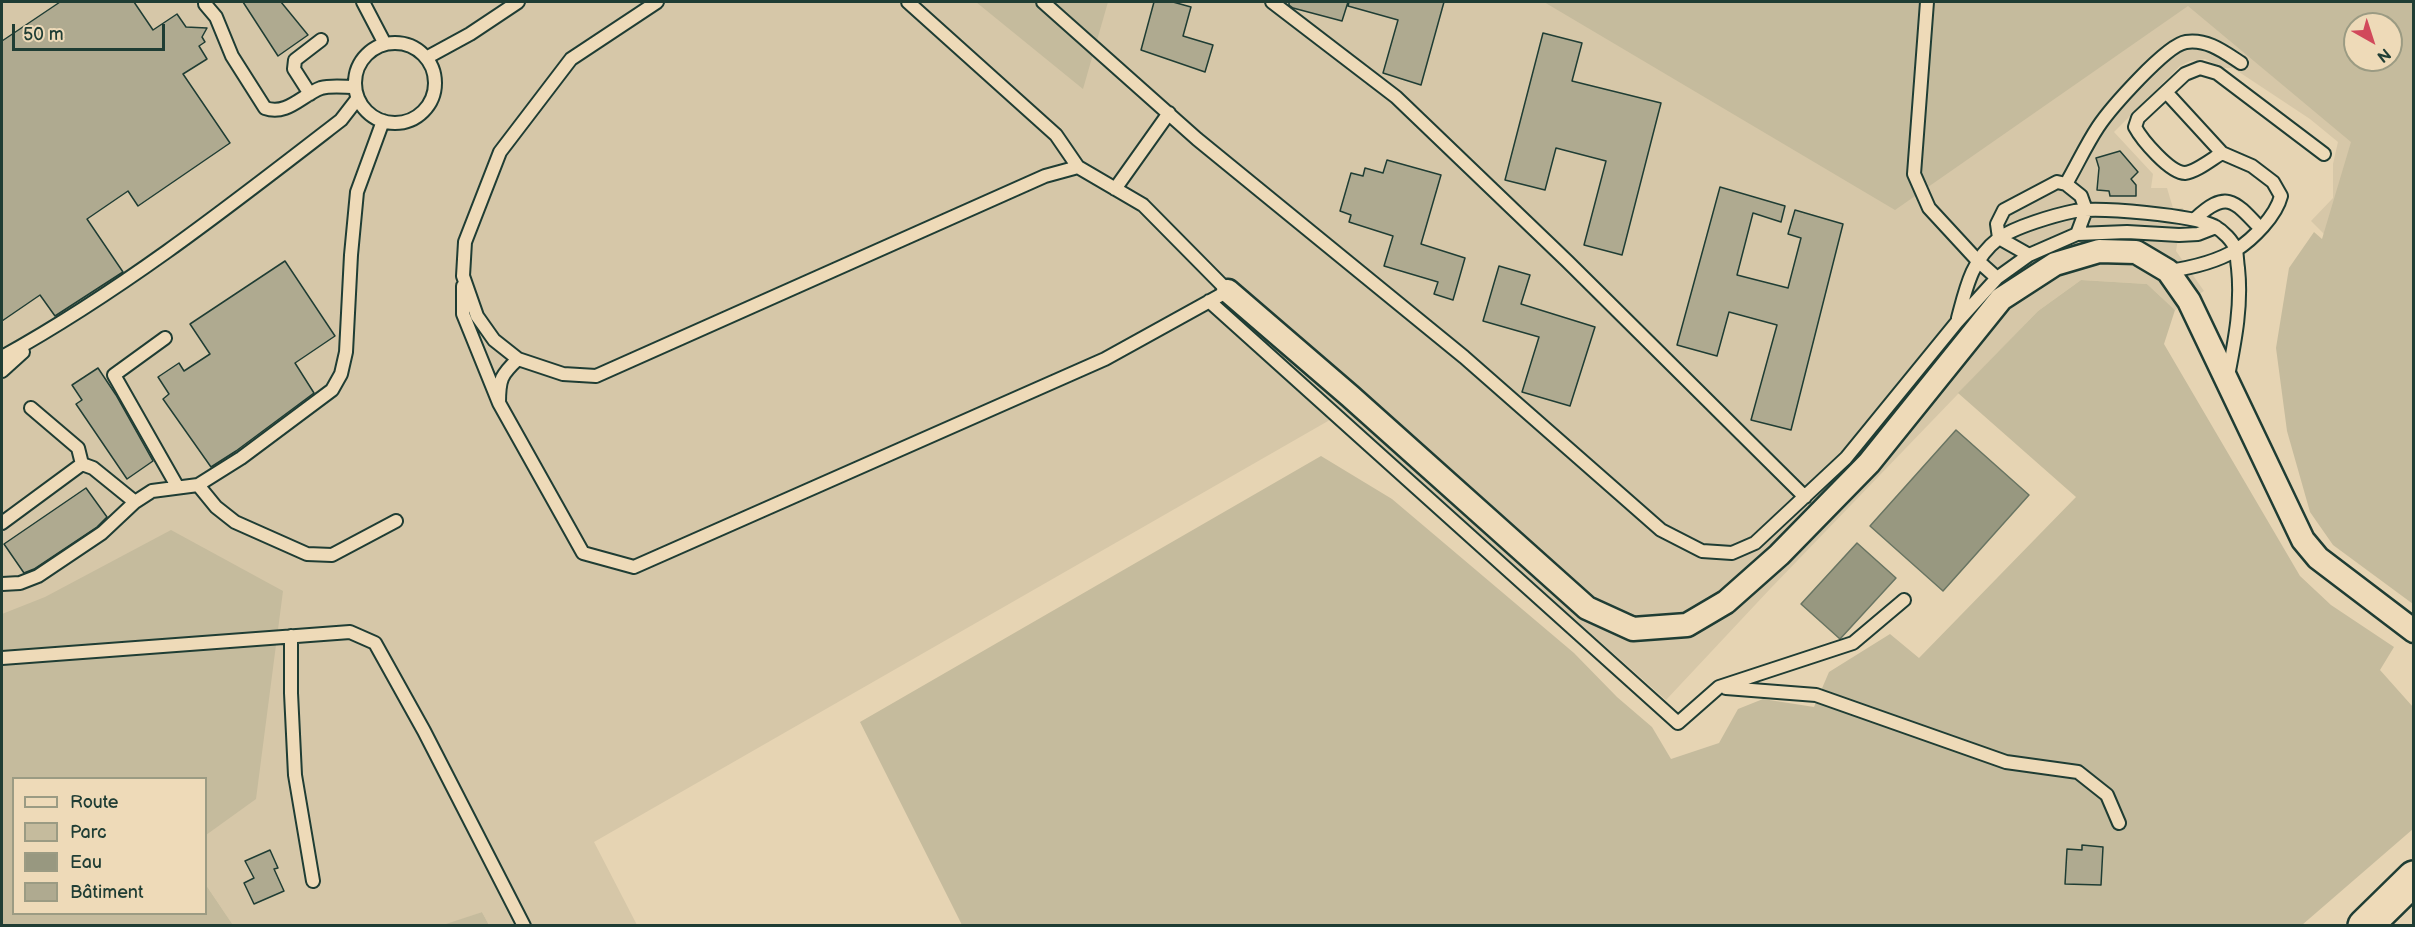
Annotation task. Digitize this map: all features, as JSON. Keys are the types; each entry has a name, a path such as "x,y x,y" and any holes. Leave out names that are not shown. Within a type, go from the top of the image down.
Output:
{"main road":[{"path":"2365,926 2414,878"},
{"path":"2395,926 2414,908"}],"street":[{"path":"1218,296 1350,396 1587,608 1634,629 1687,625 1726,602 1779,555 1869,463 2001,299 2055,264 2098,251 2136,252 2168,271 2189,302 2303,540 2318,558 2414,631"},
{"path":"2361,591 2414,613"}],"lane":[{"path":"206,2 216,17 232,56 266,108 274,111 285,108 323,87 356,92"},
{"path":"363,2 385,44"},
{"path":"426,58 470,34 518,2"},
{"path":"657,2 571,59 500,152 465,242 463,314 499,403 583,553 634,567 1105,359 1218,296"},
{"path":"908,2 1056,135 1078,167 1143,205 1218,296 1678,723 1719,687 1852,643 1904,600"},
{"path":"1043,2 1168,113 1464,357 1661,530 1702,550 1732,553 1755,543 1846,458 1957,322 1997,278 2029,255 2077,234 2127,231 2179,235 2198,234 2216,227"},
{"path":"1272,2 1396,97 1567,261 1805,497"},
{"path":"1927,2 1914,174 1929,208 1977,260 1997,278"},
{"path":"310,94 294,69 295,60 321,40"},
{"path":"2066,184 2098,127 2153,65 2172,48 2185,42 2207,43 2241,63"},
{"path":"385,44 408,45 426,58 432,69 434,81 433,94 428,105 419,114 396,123 372,116 356,92 355,75 366,55 385,44"},
{"path":"2222,153 2188,173 2178,172 2170,167 2140,136 2135,126 2138,118 2185,74 2200,68 2217,73 2324,154"},
{"path":"2,357 51,330 185,240 341,120 356,92"},
{"path":"2166,92 2222,153 2252,166 2273,182 2280,196 2278,207 2236,250 2188,268 2168,271"},
{"path":"1115,189 1168,113"},
{"path":"2,584 20,583 38,576 102,533 135,502 152,490 198,485 241,458 332,390 341,374 346,352 357,192 383,121"},
{"path":"463,276 477,316 494,340 518,359 563,374 596,376 1045,176 1078,167"},
{"path":"1999,238 1997,224 2004,210 2057,183 2066,184 2081,196 2086,210 2077,234"},
{"path":"2195,219 2211,204 2220,201 2231,202 2242,209 2260,228"},
{"path":"1957,322 1968,280 1977,260 1999,238 2045,218 2097,209 2195,219 2216,227 2230,239 2236,250 2240,291 2236,334 2227,379"},
{"path":"1999,238 2029,255"},
{"path":"2,371 51,330"},
{"path":"165,338 114,375 177,486"},
{"path":"499,403 499,385 503,373 518,359"},
{"path":"30,408 78,448 82,464"},
{"path":"82,464 93,468 135,502"},
{"path":"2,523 82,464"},
{"path":"198,485 216,507 235,522 308,554 332,555 396,521"},
{"path":"2,658 350,632 375,643 424,730 524,926"},
{"path":"291,636 295,775 313,881"},
{"path":"1719,687 1816,695 2006,762 2078,772 2107,795 2119,823"}],"shaded area":[{"path":"2,2 2413,2 2413,323 2311,221 2333,198 2333,164 2338,142 2310,119 2233,68 2223,68 2205,59 2190,61 2180,66 2114,132 2153,174 2151,188 2167,188 2173,208 2183,208 2176,251 2204,291 2175,310 2147,284 2081,280 2038,311 1666,700 1342,413 594,842 637,925 489,925 482,912 443,926 233,925 207,886 207,777 2,673"}],"green space":[{"path":"976,2 1108,2 1083,89"},
{"path":"1544,2 2413,2 2413,604 2333,545 2310,512 2287,431 2276,348 2289,268 2314,232 2322,239 2351,142 2188,6 1895,210"},
{"path":"2081,280 2147,284 2175,310 2164,344 2300,576 2331,605 2394,647 2380,670 2413,707 2413,829 2302,925 962,925 860,722 1321,456 1392,499 1574,653 1617,697 1652,727 1671,759 1719,743 1738,709 1763,699 1814,707 1829,672 1890,634 1919,658 2076,497 1958,393 2038,311"},
{"path":"171,530 283,591 256,799 207,834 207,777 12,777 12,915 207,915 207,886 233,925 2,926 2,614 45,597"},
{"path":"482,912 489,925 443,925"}],"water":[{"path":"1956,430 2029,495 1943,591 1870,526"},
{"path":"1857,543 1896,578 1840,639 1801,604"}],"building":[{"path":"60,2 134,2 153,30 177,14 186,27 207,28 202,37 205,42 199,46 207,59 183,74 230,143 138,206 128,191 87,219 123,272 55,316 40,295 2,321 2,41"},
{"path":"243,2 281,2 308,35 278,56"},
{"path":"1154,2 1173,2 1191,7 1183,36 1213,45 1205,72 1141,50"},
{"path":"1289,2 1348,2 1342,21 1293,8"},
{"path":"1349,2 1444,2 1421,85 1383,73 1398,20 1348,6"},
{"path":"1543,33 1582,43 1572,81 1661,103 1622,255 1584,245 1606,161 1556,148 1545,190 1505,180"},
{"path":"2120,151 2138,172 2131,179 2136,185 2136,196 2110,196 2109,191 2097,190 2099,168 2096,158"},
{"path":"1387,160 1441,175 1421,244 1465,258 1453,300 1434,294 1438,282 1384,266 1393,236 1349,222 1351,215 1340,211 1351,173 1363,176 1365,168 1383,173"},
{"path":"1720,187 1785,206 1781,222 1753,213 1737,275 1788,288 1801,238 1788,234 1795,210 1843,224 1791,430 1751,420 1777,325 1729,312 1717,356 1677,345"},
{"path":"285,261 335,336 295,363 314,393 211,467 163,399 169,394 158,377 179,363 184,371 210,354 190,324"},
{"path":"1499,266 1530,275 1521,304 1595,327 1570,406 1522,392 1539,337 1483,321"},
{"path":"98,368 153,461 127,479 76,404 82,400 72,385"},
{"path":"86,488 107,517 97,527 34,569 24,573 4,544"},
{"path":"2082,845 2103,847 2101,885 2065,884 2067,849 2082,850"},
{"path":"270,850 278,868 274,869 284,891 254,904 244,883 254,878 245,861"}]}
